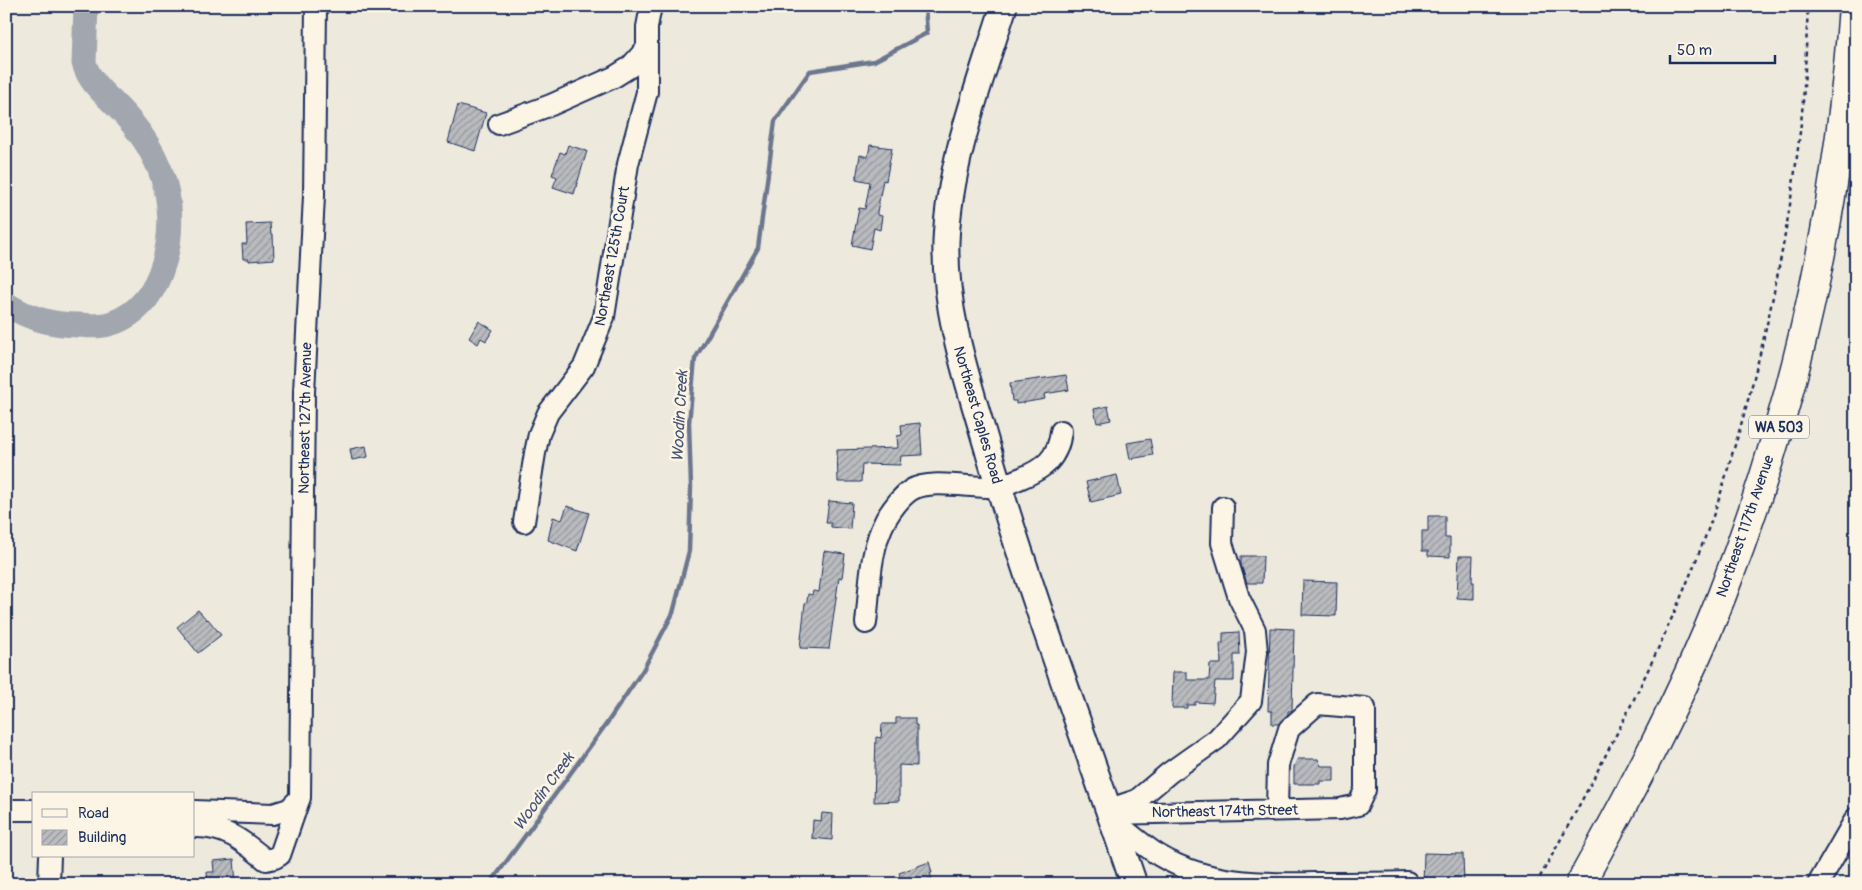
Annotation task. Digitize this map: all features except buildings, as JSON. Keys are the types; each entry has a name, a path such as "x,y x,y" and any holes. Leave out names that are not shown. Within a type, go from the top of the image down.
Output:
{"highway":[{"name":"Northeast 117th Avenue","path":"1580,884 1615,821 1694,663 1722,596 1759,492 1790,390 1817,275 1837,168 1848,76 1853,6"}],"main road":[{"name":"Northeast Caples Road","path":"1004,6 957,160 949,212 946,256 949,298 955,334 999,487 1134,884"}],"street":[{"name":"Northeast 127th Avenue","path":"195,827 223,830 241,840 266,860 275,858 280,855 300,798 304,392 314,196 316,6"},
{"name":"Northeast 125th Court","path":"524,522 539,434 548,413 584,366 604,317 628,164 647,92 647,27 651,6"},
{"path":"499,124 551,105 614,77 630,67 647,48"},
{"path":"866,623 874,550 886,519 899,502 912,490 932,485 999,487 1036,472 1053,457 1060,444 1061,431"},
{"path":"1223,507 1222,543 1239,598 1255,630 1257,652 1250,701 1217,739 1169,772 1137,800 1110,814 1140,842 1160,856 1184,868 1232,883 1407,882"},
{"name":"Northeast 174th Street","path":"1110,814 1340,809 1358,805 1365,790 1366,708 1317,704 1289,729 1278,765 1277,810"},
{"path":"195,811 273,814 289,809 300,798"},
{"path":"6,810 32,810"},
{"path":"1818,884 1856,818"},
{"path":"49,884 50,858"}],"path":[{"path":"1536,884 1604,760 1643,679 1717,504 1749,398 1784,246 1801,121 1808,6"}],"waterway":[{"path":"6,304 31,317 49,322 92,326 110,324 130,314 143,303 160,274 165,257 170,223 164,181 154,156 140,133 100,90 87,71 84,63 86,6"},
{"name":"Woodin Creek","path":"490,884 607,723 643,670 673,613 689,551 691,487 689,423 695,359 758,248 775,121 810,71 874,61 927,33 925,6"}]}
